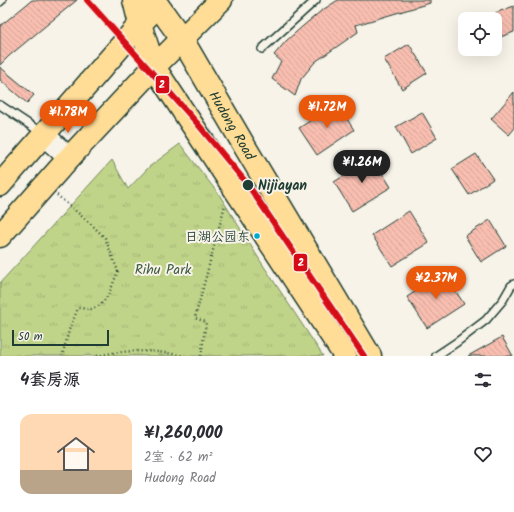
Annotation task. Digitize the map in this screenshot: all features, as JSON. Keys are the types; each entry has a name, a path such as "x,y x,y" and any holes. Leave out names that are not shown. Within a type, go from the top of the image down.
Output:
{"main road":[{"path":"134,0 154,67 345,356"},
{"path":"0,236 69,158 154,67 221,0"},
{"path":"0,185 159,2"},
{"name":"Hudong Road","path":"159,2 370,356"}],"street":[{"path":"44,135 69,158"}],"lane":[{"path":"262,49 316,0"},
{"path":"0,105 44,135"},
{"path":"436,356 486,320 514,284"}],"path":[{"path":"201,356 206,322 195,318 231,183"},
{"path":"45,186 63,199 105,238 118,271 106,299 99,305 90,309 78,308 70,327 62,356"},
{"path":"97,356 108,353 137,350 184,356"}],"green space":[{"name":"Rihu Park","path":"180,144 220,196 261,262 323,356 0,356 0,283 112,160 128,189 149,167"}],"building":[{"path":"32,0 77,0 0,65 0,26"},
{"path":"338,0 430,0 430,3 356,25 358,32 315,62 301,79 295,96 272,79 281,61 274,55 286,41 303,26 321,11"},
{"path":"514,6 514,32 502,36 502,12 498,12"},
{"path":"409,44 427,73 402,89 384,59"},
{"path":"0,67 34,95 27,103 0,80"},
{"path":"514,92 514,129 509,135 491,119"},
{"path":"337,103 354,130 317,155 299,128"},
{"path":"422,112 437,138 411,154 396,127"},
{"path":"476,154 493,179 469,195 452,169"},
{"path":"373,158 391,187 352,211 334,182"},
{"path":"409,211 429,243 392,266 372,235"},
{"path":"490,220 506,246 481,262 465,236"},
{"path":"444,273 464,304 427,328 407,297"},
{"path":"502,337 513,356 468,356"}],"transit line":[{"name":"2","path":"87,0 197,123 248,185 364,356"}],"place":[{"name":"Nijiayan","path":"248,185"},
{"name":"日湖公园东","path":"257,236"}]}
